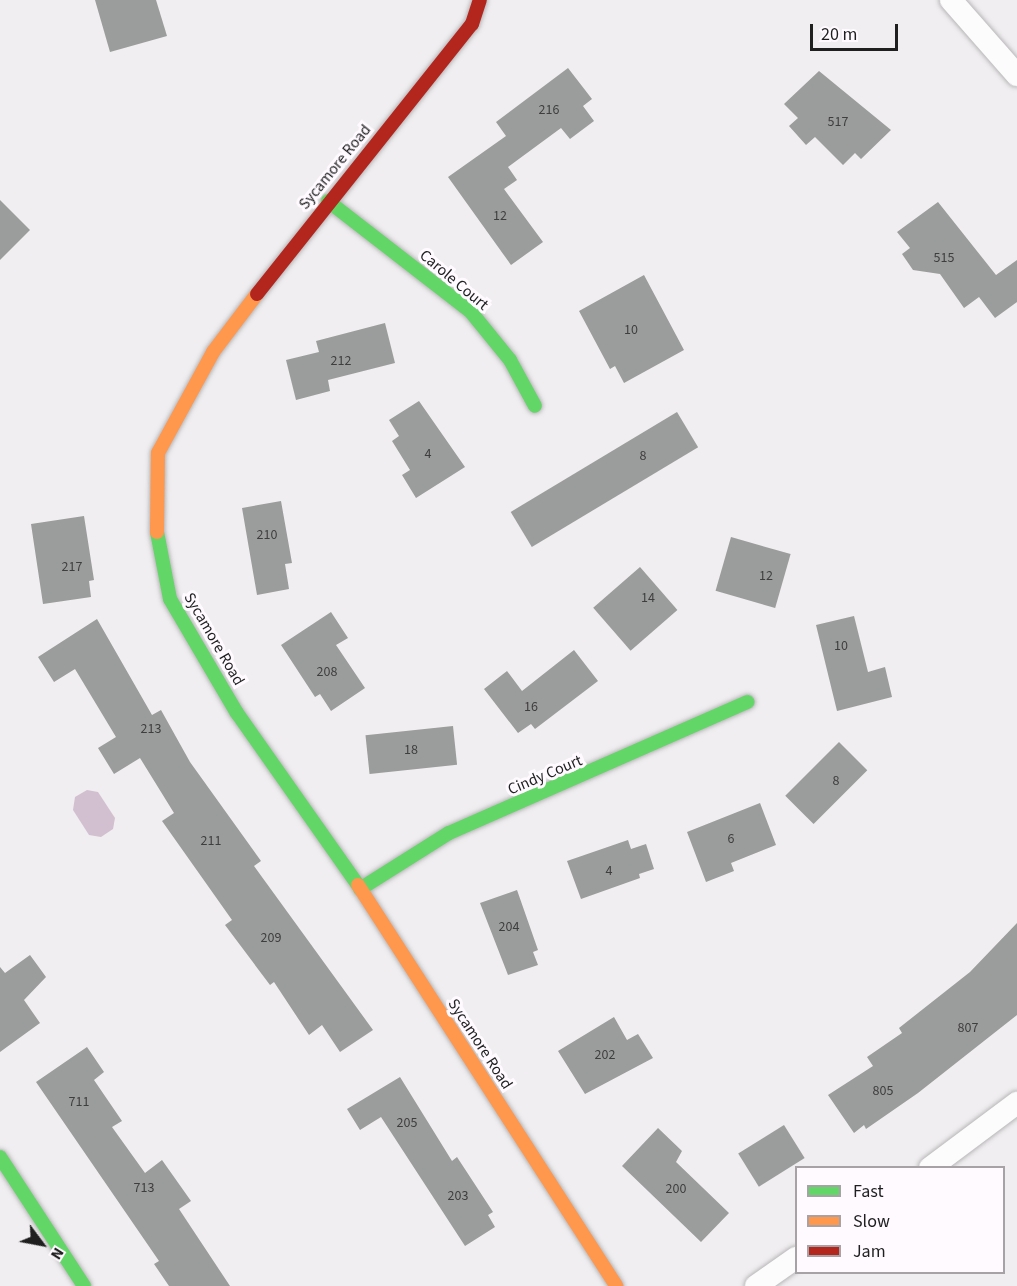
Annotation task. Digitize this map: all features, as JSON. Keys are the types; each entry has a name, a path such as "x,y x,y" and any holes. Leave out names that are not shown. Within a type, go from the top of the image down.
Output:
{"street":[{"name":"Sycamore Road","path":"480,0 472,24 328,201 213,352 158,453 157,547 170,599 237,713 360,889 616,1286"},
{"path":"951,0 1017,75"},
{"name":"Carole Court","path":"328,201 471,312 510,360 535,406"},
{"name":"Cindy Court","path":"360,889 449,833 748,702"},
{"path":"931,1166 1017,1103"},
{"path":"0,1157 84,1286"},
{"path":"756,1286 795,1259"}],"shaded area":[{"path":"87,790 98,792 115,818 113,829 101,837 89,835 73,810 75,797"}],"building":[{"path":"95,0 156,0 167,36 110,52"},
{"path":"568,68 592,99 583,106 594,121 570,139 561,128 508,167 517,180 504,189 543,242 511,265 448,177 506,136 496,122"},
{"path":"819,71 891,130 861,159 855,153 843,165 815,137 806,145 789,126 798,118 784,104"},
{"path":"0,200 30,230 0,260"},
{"path":"938,202 996,275 1017,260 1017,302 995,318 979,297 964,308 940,274 913,270 902,254 910,248 897,232"},
{"path":"644,275 684,350 624,383 615,366 610,369 579,311"},
{"path":"385,323 395,363 328,380 330,391 296,400 286,360 319,352 316,341"},
{"path":"419,401 465,467 416,498 402,475 410,470 392,441 399,436 389,420"},
{"path":"677,412 698,447 532,547 511,512"},
{"path":"281,501 292,563 285,564 289,589 257,595 242,508"},
{"path":"84,516 94,580 89,581 91,597 43,604 31,524"},
{"path":"731,537 791,554 775,608 716,591"},
{"path":"640,567 677,610 631,651 593,608"},
{"path":"331,612 348,638 336,645 365,688 331,711 320,694 315,697 281,645"},
{"path":"854,616 868,672 885,667 892,697 837,711 816,625"},
{"path":"97,619 152,715 161,710 190,762 261,861 254,866 373,1030 340,1052 322,1025 309,1035 274,982 270,985 225,925 232,920 162,821 174,813 140,758 114,774 98,748 116,737 75,669 54,682 38,657"},
{"path":"574,650 598,681 535,729 531,724 518,733 484,689 507,671 522,691"},
{"path":"453,726 457,765 370,774 365,735"},
{"path":"839,742 867,770 814,824 785,796"},
{"path":"760,803 776,845 731,863 734,871 706,882 687,832"},
{"path":"628,840 631,849 646,844 654,869 639,874 640,878 581,899 567,861"},
{"path":"517,890 538,950 533,952 538,965 508,975 480,903"},
{"path":"1017,923 1017,1015 918,1093 866,1129 864,1125 854,1133 828,1095 873,1066 867,1057 902,1033 899,1028 970,972"},
{"path":"30,955 46,977 24,1000 40,1023 0,1052 0,967 5,973"},
{"path":"614,1017 627,1040 638,1034 653,1058 585,1094 558,1051"},
{"path":"87,1047 104,1072 94,1080 122,1121 112,1127 145,1173 162,1160 191,1201 179,1209 230,1286 169,1286 154,1264 159,1261 36,1082"},
{"path":"400,1077 452,1161 457,1157 493,1212 488,1215 495,1227 465,1246 381,1117 360,1130 347,1109"},
{"path":"784,1125 805,1158 759,1187 738,1154"},
{"path":"658,1128 682,1151 676,1162 729,1213 701,1242 622,1166"}],"traffic: fast":[{"path":"328,201 471,312 510,360 535,406"},
{"path":"157,532 170,599 237,713 358,885"},
{"path":"360,889 449,833 748,702"},
{"path":"0,1157 84,1286"}],"traffic: slow":[{"path":"157,532 158,453 213,352 257,294"},
{"path":"358,885 616,1286"}],"traffic: jam":[{"path":"257,294 472,24 480,0"}]}
